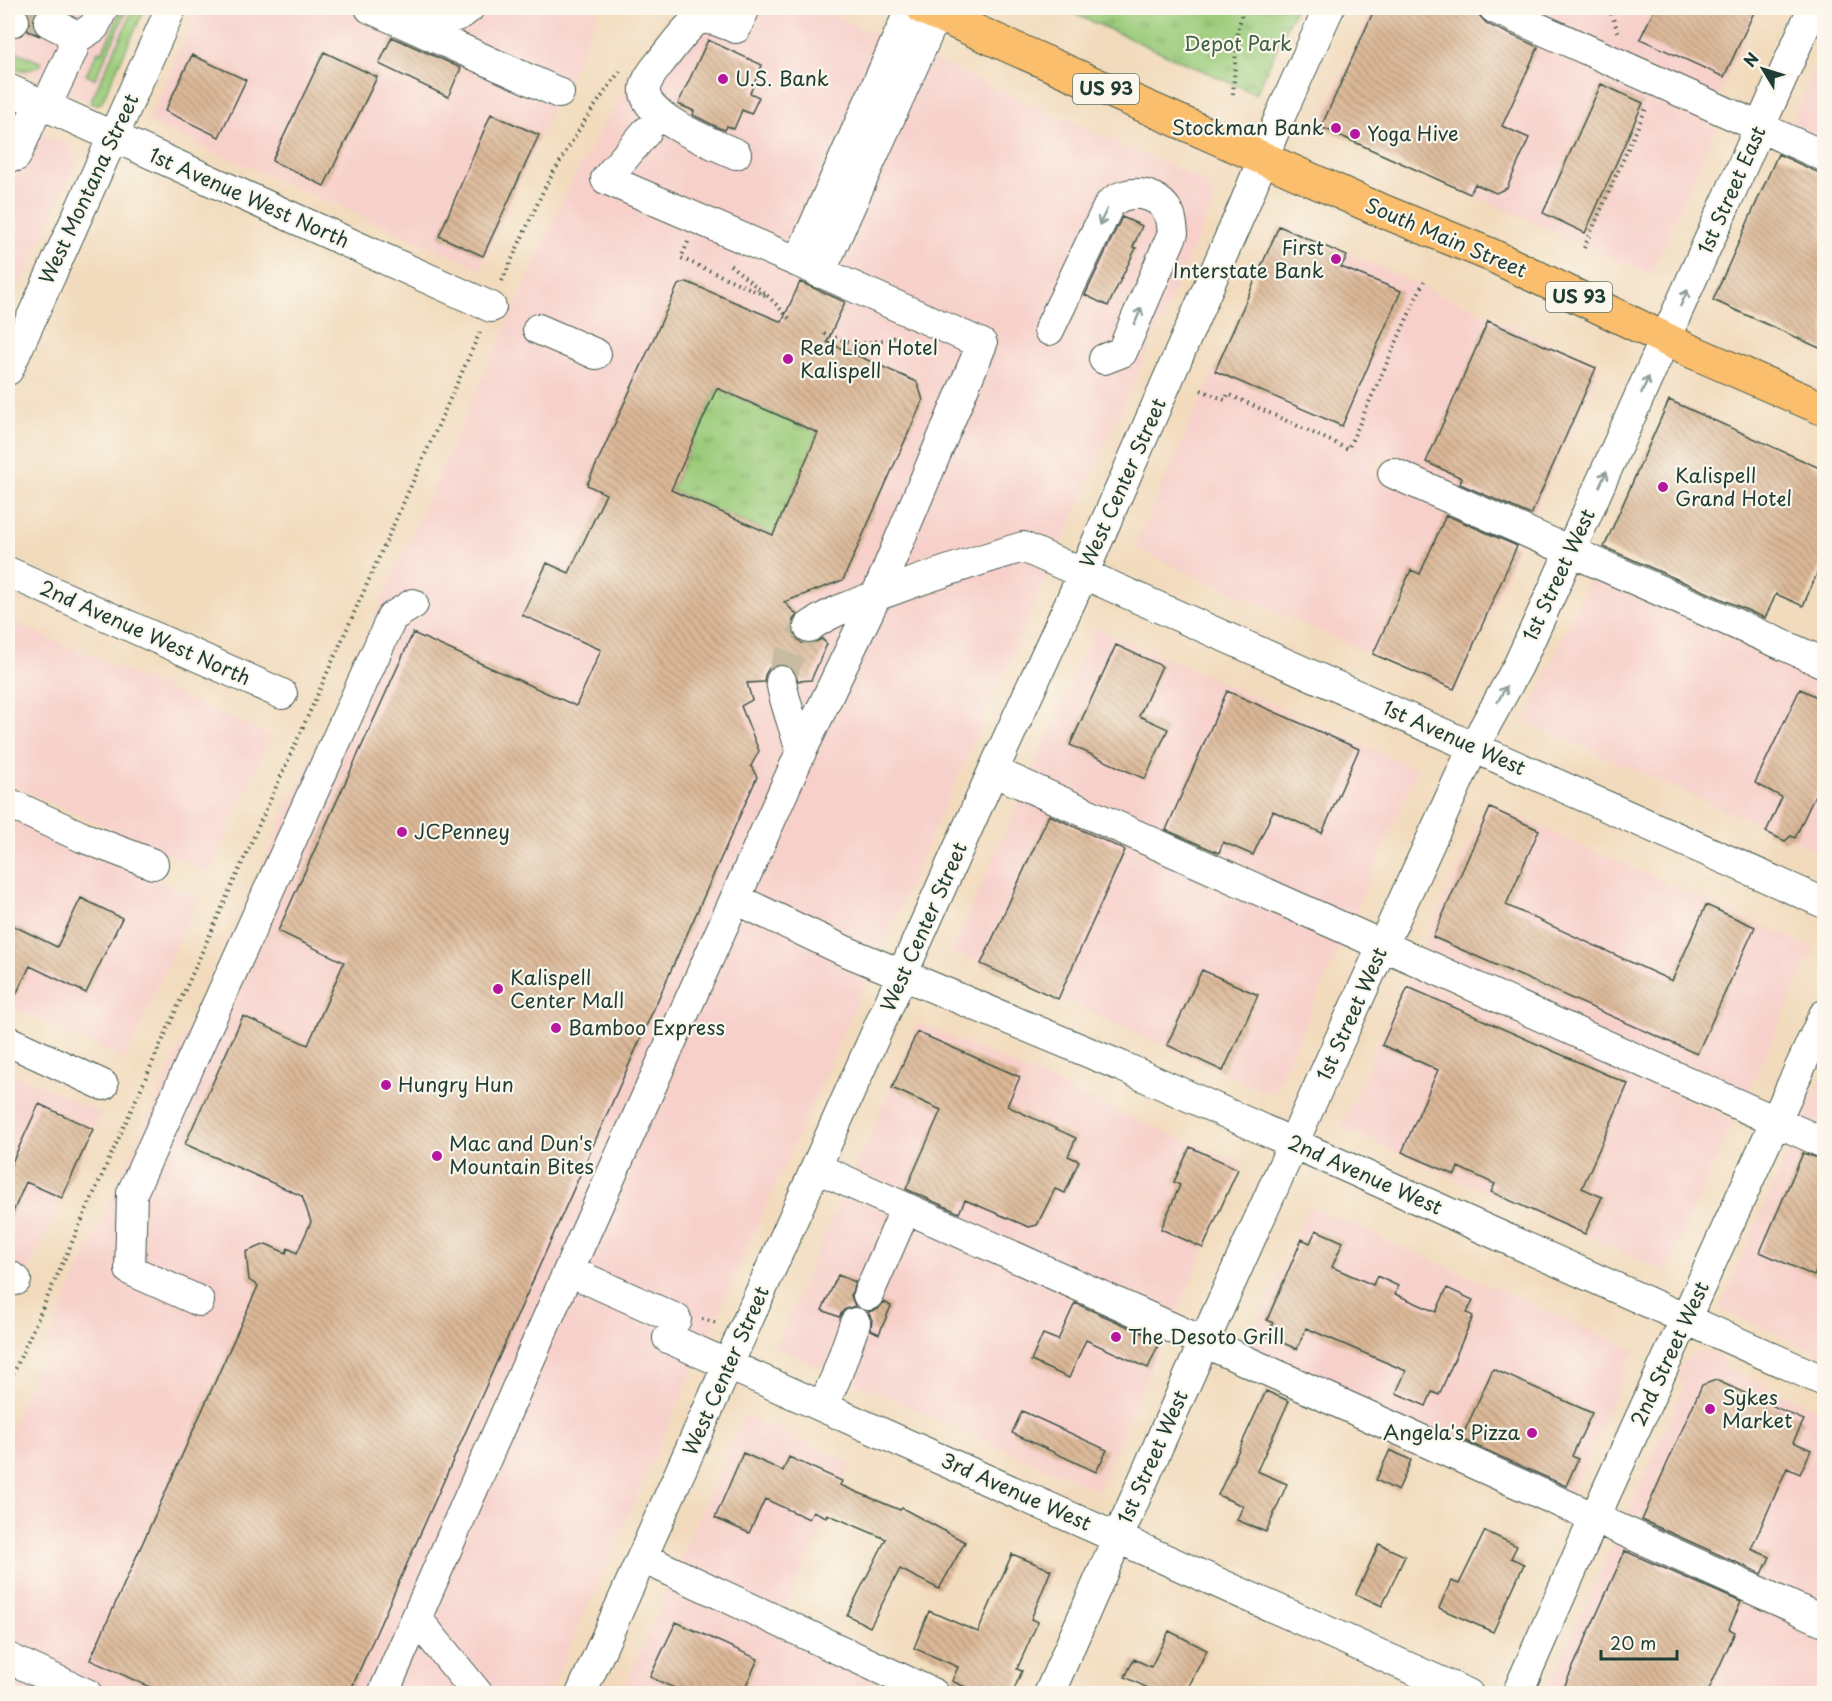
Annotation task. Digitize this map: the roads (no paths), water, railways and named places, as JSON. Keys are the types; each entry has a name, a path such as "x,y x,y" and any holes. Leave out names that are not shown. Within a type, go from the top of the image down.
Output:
{"main road":[{"name":"US 93","path":"923,10 1263,158"},
{"name":"South Main Street","path":"1263,158 1491,255 1666,340 1824,409"}],"street":[{"path":"16,156 73,45 94,27 103,8"},
{"name":"West Montana Street","path":"8,370 14,337 114,137 171,8"},
{"path":"369,8 559,93"},
{"path":"425,8 450,18 459,17 469,8"},
{"name":"West Center Street","path":"581,1694 1083,574 1329,8"},
{"path":"1494,8 1824,156"},
{"name":"1st Street East","path":"1666,340 1813,8"},
{"path":"809,268 830,222 897,98 923,10"},
{"path":"732,18 699,18 687,27 647,81 645,91 648,101 655,110 674,124 734,154"},
{"path":"691,118 678,112 663,99 659,91 660,84 704,29 732,18"},
{"path":"46,28 73,45"},
{"name":"1st Avenue West North","path":"8,89 491,307"},
{"path":"383,1694 801,752 876,596 982,344 606,179 646,132"},
{"path":"1049,330 1109,205 1116,197 1126,194 1139,193 1156,200 1169,213 1173,233 1122,352 1104,359"},
{"path":"538,329 596,354"},
{"name":"1st Street West","path":"1049,1694 1204,1342 1474,746 1518,666 1666,340"},
{"path":"1394,473 1824,663"},
{"name":"1st Avenue West","path":"809,627 826,615 942,571 1023,547 1824,903"},
{"name":"2nd Avenue West North","path":"8,572 282,694"},
{"path":"199,1301 130,1270 132,1193 392,617 413,604"},
{"path":"781,681 784,702 801,752"},
{"path":"993,771 1824,1143"},
{"path":"8,803 82,837 153,864"},
{"name":"2nd Avenue West","path":"736,899 843,950 1121,1066 1824,1381"},
{"name":"2nd Street West","path":"1518,1694 1595,1517 1824,1015"},
{"path":"8,1041 103,1085"},
{"path":"817,1168 1824,1621"},
{"path":"868,1295 906,1208"},
{"name":"3rd Avenue West","path":"569,1271 680,1325 729,1365 1468,1694"},
{"path":"823,1406 855,1323"},
{"path":"643,1558 934,1694"},
{"path":"417,1619 478,1694"},
{"path":"8,1658 87,1694"}],"tunnel":[{"path":"19,9 49,22"},
{"path":"781,681 791,652 809,627"}],"place":[{"name":"U.S. Bank","path":"723,79"},
{"name":"Stockman Bank","path":"1336,128"},
{"name":"Yoga Hive","path":"1355,134"},
{"name":"First Interstate Bank","path":"1336,259"},
{"name":"Red Lion Hotel Kalispell","path":"788,359"},
{"name":"Kalispell Grand Hotel","path":"1663,487"},
{"name":"JCPenney","path":"402,832"},
{"name":"Kalispell Center Mall","path":"498,989"},
{"name":"Bamboo Express","path":"556,1028"},
{"name":"Hungry Hun","path":"386,1085"},
{"name":"Mac and Dun's Mountain Bites","path":"437,1156"},
{"name":"The Desoto Grill","path":"1116,1337"},
{"name":"Sykes Market","path":"1710,1409"},
{"name":"Angela's Pizza","path":"1532,1433"}],"park label":[{"name":"Depot Park","path":"1238,44"}]}
